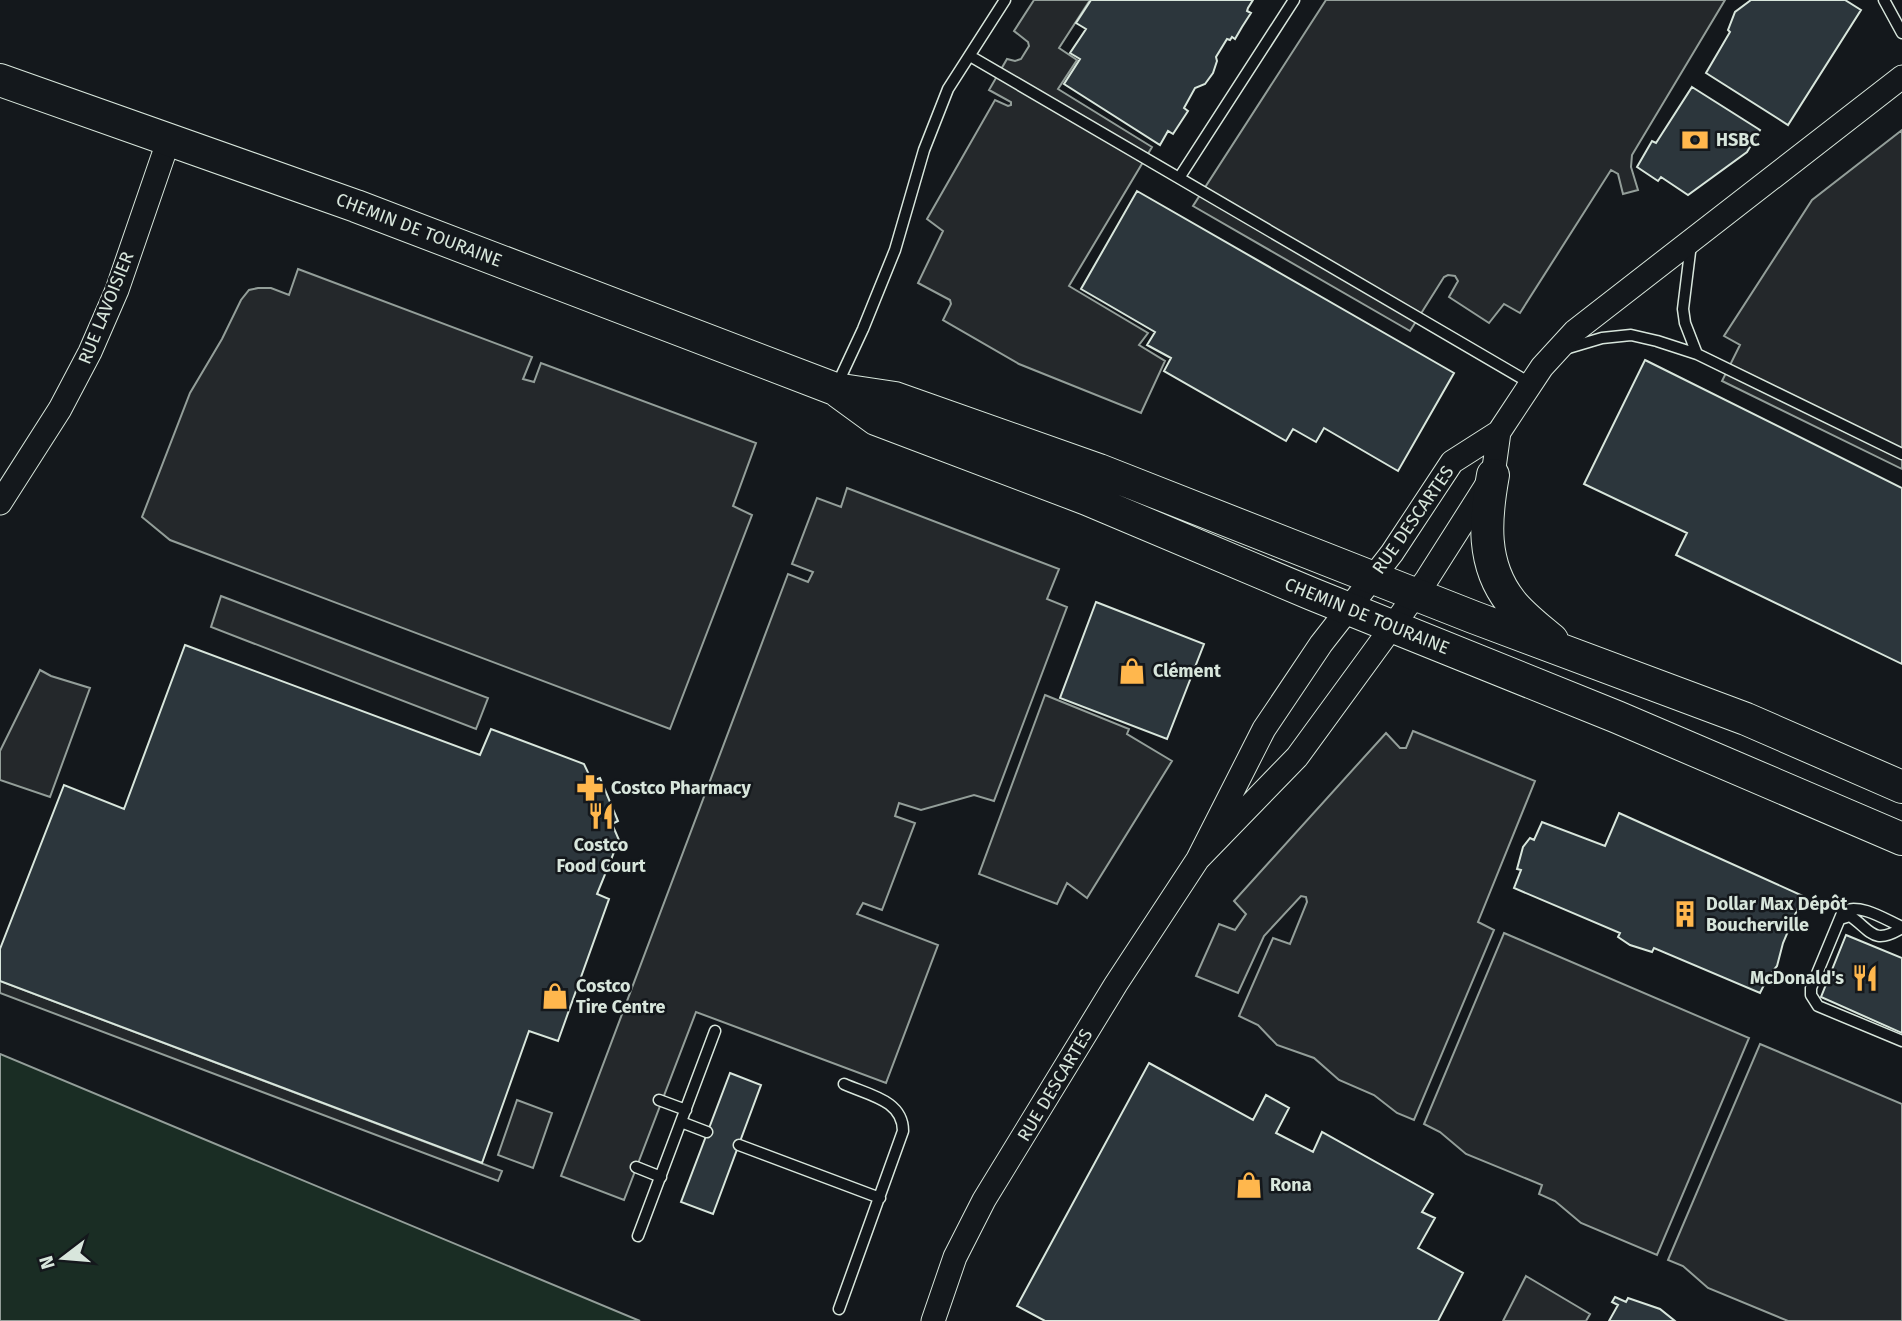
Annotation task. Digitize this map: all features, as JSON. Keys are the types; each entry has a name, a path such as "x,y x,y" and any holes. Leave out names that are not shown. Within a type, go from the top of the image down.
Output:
{"street":[{"path":"1499,432 1530,383 1575,331 1902,77"},
{"name":"CHEMIN DE TOURAINE","path":"0,80 356,206 835,389 895,398 1048,452 1415,595 1746,719 1902,787"},
{"name":"RUE LAVOISIER","path":"0,503 60,408 90,352 117,290 169,139"},
{"name":"CHEMIN DE TOURAINE","path":"835,389 876,419 1087,499 1348,609 1617,717 1902,839"},
{"name":"RUE DESCARTES","path":"1198,859 1297,757 1438,563 1493,475 1499,432"},
{"name":"RUE DESCARTES","path":"933,1321 955,1256 984,1200 1116,984 1198,859 1264,729 1321,644 1392,553 1452,462 1499,432"},
{"path":"1493,475 1486,511 1486,529 1496,574 1512,603 1566,652"}],"lane":[{"path":"835,389 895,250 924,150 947,89 1005,0"},
{"path":"1179,178 1294,0"},
{"path":"1884,0 1902,33"},
{"path":"970,55 1530,383"},
{"path":"1691,240 1683,309 1685,323 1697,354"},
{"path":"1555,352 1602,338 1631,335 1657,341 1697,354 1902,454"},
{"path":"1902,927 1859,909 1850,908 1843,911 1811,988 1818,1006 1902,1041"},
{"path":"1840,919 1850,916 1865,931 1883,936 1889,936 1902,927"},
{"path":"638,1236 715,1031"},
{"path":"839,1309 901,1141 903,1122 894,1106 844,1084"},
{"path":"659,1100 686,1110"},
{"path":"681,1122 707,1132"},
{"path":"739,1144 880,1198"},
{"path":"636,1167 661,1177"}],"green space":[{"path":"0,1054 640,1321 0,1321"}],"shaded area":[{"path":"1034,0 1090,0 1059,48 1077,60 1058,89 1152,147 1069,286 1148,333 1139,345 1165,361 1141,413 1019,364 943,320 951,304 950,300 918,283 943,231 927,219 995,100 1011,105 1011,102 989,90 1007,59 1021,59 1029,46 1028,42 1014,31"},
{"path":"1326,0 1725,0 1632,155 1631,167 1638,190 1623,194 1618,174 1611,170 1520,313 1504,304 1489,323 1449,297 1458,281 1455,276 1448,275 1444,277 1410,331 1193,206"},
{"path":"1902,130 1902,469 1722,381 1740,345 1724,336 1812,200"},
{"path":"298,269 532,357 523,379 534,382 541,363 756,443 733,506 752,515 670,729 170,540 142,517 190,393 241,300 249,290 258,288 271,288 289,295"},
{"path":"847,488 1059,569 1047,599 1067,607 994,801 974,795 921,810 899,803 895,816 915,823 882,910 863,903 857,914 938,945 886,1083 696,1012 624,1200 561,1176 788,574 808,582 813,572 792,564 817,498 841,507"},
{"path":"221,596 488,698 476,729 211,627"},
{"path":"40,670 90,688 50,797 0,780 0,751"},
{"path":"1045,695 1129,729 1127,734 1172,761 1087,898 1067,883 1057,904 979,874"},
{"path":"1413,731 1535,781 1478,922 1494,930 1414,1120 1397,1113 1374,1095 1339,1080 1314,1058 1277,1045 1258,1025 1239,1016 1273,938 1290,944 1307,902 1306,897 1301,896 1264,936 1238,993 1196,976 1219,924 1235,930 1246,914 1234,901 1386,733 1400,748 1406,748"},
{"path":"1504,933 1749,1038 1657,1255 1581,1223 1555,1201 1539,1194 1542,1185 1466,1154 1440,1132 1424,1124"},
{"path":"0,981 502,1171 498,1181 0,993"},
{"path":"1760,1044 1902,1104 1902,1321 1788,1321 1708,1288 1683,1266 1668,1260"},
{"path":"517,1100 552,1113 533,1168 498,1155"},
{"path":"1526,1276 1590,1314 1586,1321 1503,1321"}],"building":[{"path":"1091,0 1253,0 1247,11 1251,13 1235,39 1227,39 1216,57 1213,73 1205,84 1195,88 1184,108 1188,111 1173,134 1168,131 1160,145 1064,84 1080,59 1070,53 1086,29 1076,23"},
{"path":"1751,0 1845,0 1861,10 1788,125 1706,73 1730,32 1728,30 1735,12"},
{"path":"1692,87 1760,130 1747,152 1688,195 1661,177 1658,181 1637,167 1652,141 1656,143"},
{"path":"1137,191 1454,373 1398,471 1324,428 1316,442 1293,429 1286,441 1164,371 1171,358 1147,345 1155,332 1081,289"},
{"path":"1645,360 1902,488 1902,664 1676,555 1687,533 1584,484"},
{"name":"Clément","path":"1096,602 1204,644 1167,739 1060,698"},
{"path":"185,645 480,755 491,729 584,764 592,781 600,778 618,821 612,824 619,840 597,894 609,899 558,1041 529,1031 482,1163 0,981 0,949 64,785 124,809"},
{"name":"Dollar Max Dépôt Boucherville","path":"1619,813 1803,896 1783,943 1777,966 1760,993 1654,948 1652,952 1630,945 1618,937 1620,933 1514,888 1521,870 1517,869 1523,847 1530,838 1534,840 1542,822 1605,846"},
{"name":"McDonald's","path":"1846,935 1902,958 1902,1033 1821,997"},
{"name":"Rona","path":"1149,1063 1253,1120 1266,1095 1289,1108 1276,1133 1313,1152 1322,1132 1433,1194 1422,1212 1435,1218 1418,1248 1463,1273 1438,1321 1045,1321 1017,1306"},
{"path":"730,1073 761,1085 713,1214 681,1202"},
{"path":"1615,1297 1626,1302 1628,1298 1660,1309 1675,1321 1609,1321 1618,1305 1612,1302"}],"place":[{"name":"HSBC","path":"1695,140"},
{"name":"Clément","path":"1132,671"},
{"name":"Costco Pharmacy","path":"590,788"},
{"name":"Costco Food Court","path":"601,816"},
{"name":"Dollar Max Dépôt Boucherville","path":"1685,914"},
{"name":"McDonald's","path":"1865,978"},
{"name":"Costco Tire Centre","path":"555,996"},
{"name":"Rona","path":"1249,1185"}]}
